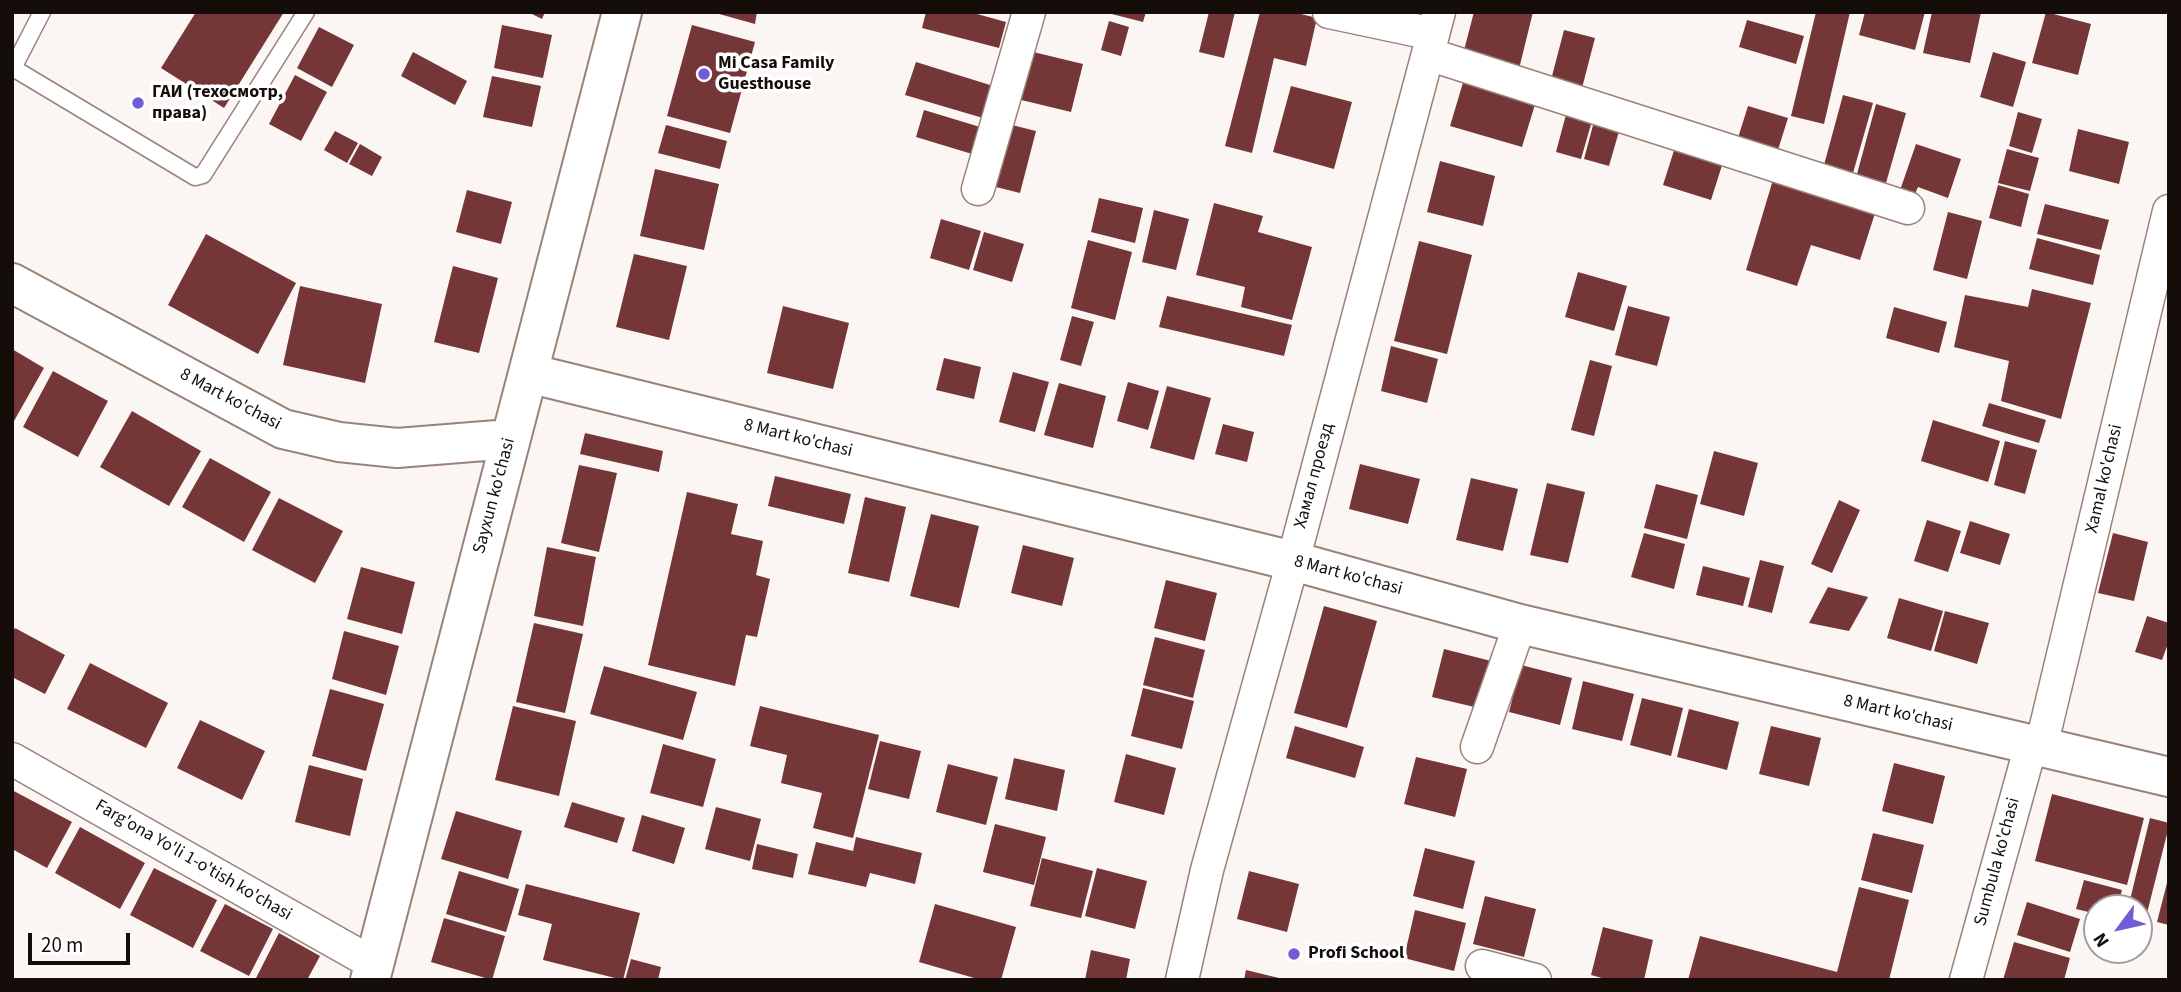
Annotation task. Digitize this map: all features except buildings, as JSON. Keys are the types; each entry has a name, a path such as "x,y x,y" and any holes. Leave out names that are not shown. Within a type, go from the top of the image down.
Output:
{"street":[{"name":"Sayxun ko'chasi","path":"372,972 622,12"},
{"path":"978,190 1029,12"},
{"path":"1329,12 1433,33 1908,208"},
{"name":"Хамал проезд","path":"1182,980 1207,870 1293,561 1433,33"},
{"name":"Xamal ko'chasi","path":"2036,746 2169,211"},
{"name":"8 Mart ko'chasi","path":"12,283 283,429 339,442 397,448 510,439"},
{"name":"8 Mart ko'chasi","path":"528,373 1293,561 1520,624 2169,777"},
{"path":"1477,747 1520,624"},
{"name":"Sumbula ko'chasi","path":"1966,980 2036,746"},
{"name":"Farg'ona Yo'li 1-o'tish ko'chasi","path":"12,759 372,972"},
{"path":"1482,966 1535,980"}],"lane":[{"path":"42,12 13,69 195,177 203,175 306,12"}],"place":[{"name":"Mi Casa Family Guesthouse","path":"704,74"},
{"name":"ГАИ (техосмотр, права)","path":"138,103"},
{"name":"Profi School","path":"1294,954"}]}
